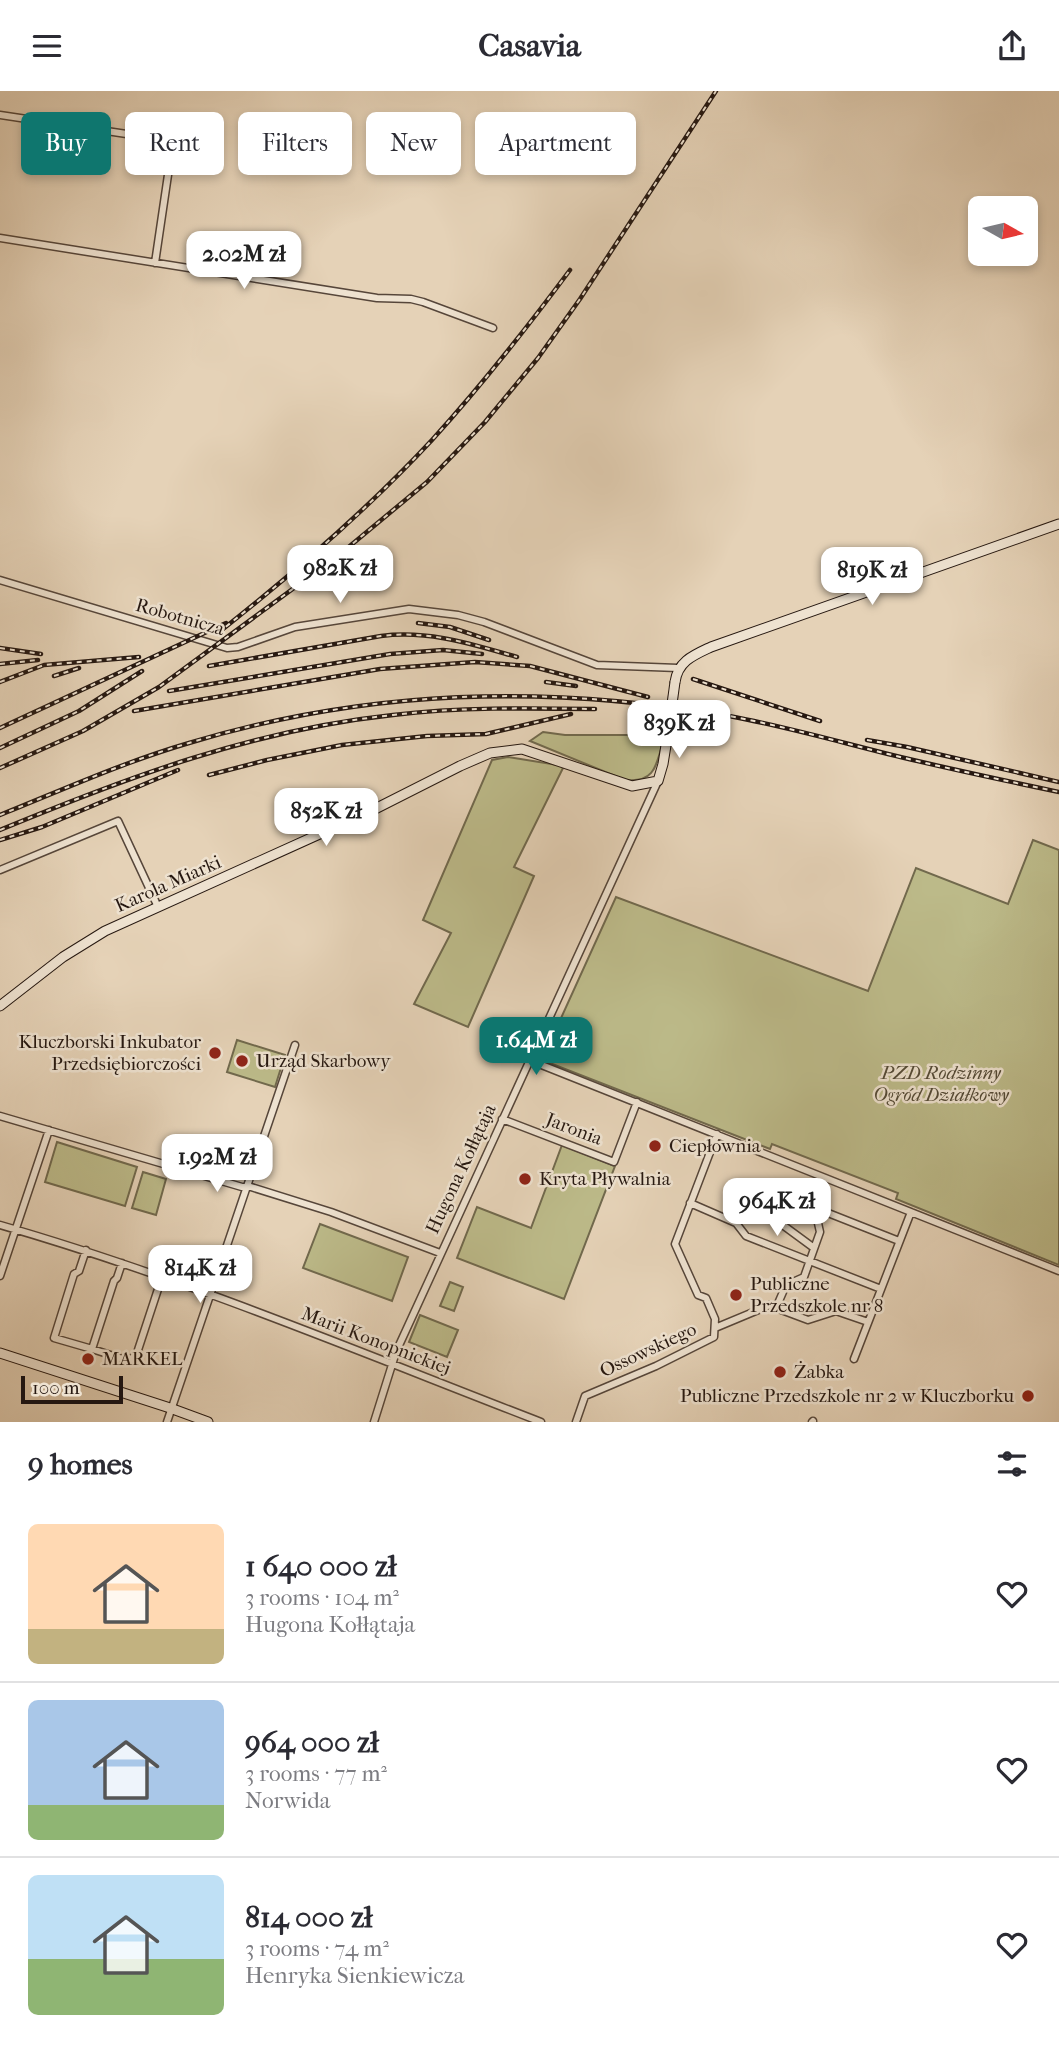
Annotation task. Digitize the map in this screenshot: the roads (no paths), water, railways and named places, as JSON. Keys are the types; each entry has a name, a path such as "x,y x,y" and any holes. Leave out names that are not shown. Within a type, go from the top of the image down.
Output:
{"street":[{"path":"0,115 173,141 155,263"},
{"path":"0,238 377,299 411,299 493,328"},
{"path":"657,781 663,764 678,668 687,659 711,647 1059,524"},
{"name":"Robotnicza","path":"0,580 227,648 238,647 295,627 409,609 433,610 484,622 597,664 678,668"},
{"name":"Karola Miarki","path":"0,1006 63,957 106,931 375,809 490,753 522,749 632,786 657,781"},
{"name":"Hugona Kołłątaja","path":"374,1422 391,1364 440,1253 657,781"},
{"path":"0,870 118,821 158,907"},
{"path":"167,1422 295,1045"},
{"path":"529,1060 1059,1271"},
{"name":"Jaronia","path":"502,1119 614,1162 637,1103"},
{"path":"0,1116 331,1212 440,1253"},
{"path":"0,1276 49,1130"},
{"name":"Ossowskiego","path":"576,1422 584,1398 714,1337 715,1319 706,1298 698,1295 676,1244 717,1134"},
{"path":"776,1308 786,1285 804,1277 820,1232 815,1210 823,1188"},
{"path":"736,1223 768,1192 900,1241"},
{"path":"690,1203 736,1223 746,1236 881,1289"},
{"path":"749,1211 780,1223 814,1248"},
{"path":"854,1359 911,1212"},
{"name":"Marii Konopnickiej","path":"0,1225 86,1250 210,1294 541,1422"},
{"path":"86,1250 79,1271 74,1274 54,1338 129,1361 137,1353 162,1277"},
{"path":"92,1349 122,1263"},
{"path":"715,1328 770,1305 808,1320 836,1311 868,1322"},
{"path":"0,1353 208,1422"}],"railway":[{"path":"0,768 83,731 159,687 339,555 427,482 485,422 538,358 580,299 716,91"},
{"path":"218,633 329,541 407,466 486,378 570,270"},
{"path":"0,728 226,623"},
{"path":"418,623 450,627 489,640"},
{"path":"209,666 399,635 450,639 517,657"},
{"path":"0,648 41,654"},
{"path":"169,691 390,654 443,650 482,654"},
{"path":"0,682 44,665 139,657"},
{"path":"0,664 38,660"},
{"path":"134,711 380,669 475,662 530,666 648,697"},
{"path":"54,676 79,668"},
{"path":"0,748 79,711 142,671"},
{"path":"693,679 820,721"},
{"path":"546,682 576,686"},
{"path":"0,815 141,759 256,725 323,711 458,697 593,699 729,716 1059,792"},
{"path":"0,830 144,774 192,758 291,732 341,722 418,712 595,709"},
{"path":"209,775 342,745 427,736 486,734 571,714"},
{"path":"867,740 1059,782"},
{"path":"0,840 42,827 178,770"}],"place":[{"name":"Kluczborski Inkubator Przedsiębiorczości","path":"215,1053"},
{"name":"Urząd Skarbowy","path":"242,1061"},
{"name":"Ciepłownia","path":"655,1146"},
{"name":"Kryta Pływalnia","path":"525,1179"},
{"name":"Publiczne Przedszkole nr 8","path":"736,1295"},
{"name":"MARKEL","path":"88,1359"},
{"name":"Żabka","path":"780,1372"},
{"name":"Publiczne Przedszkole nr 2 w Kluczborku","path":"1028,1396"}],"park label":[{"name":"PZD Rodzinny Ogród Działkowy","path":"941,1084"}]}
